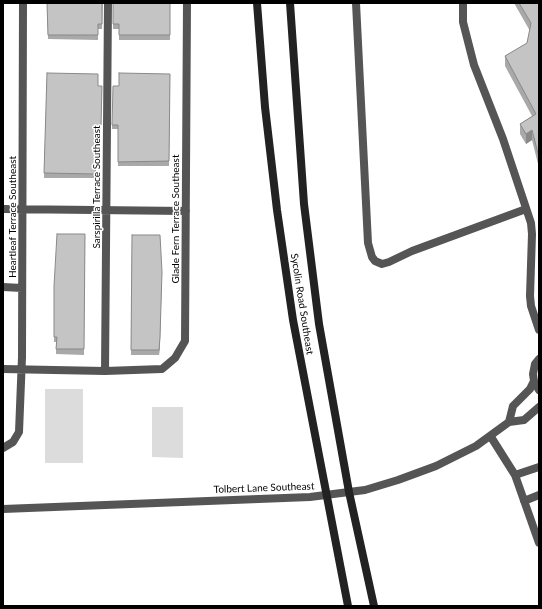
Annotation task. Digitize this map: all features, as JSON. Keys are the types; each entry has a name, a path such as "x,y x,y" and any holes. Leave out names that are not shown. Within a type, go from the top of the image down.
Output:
{"main road":[{"name":"Sycolin Road Southeast","path":"257,3 265,107 277,210 293,320 348,606"},
{"name":"Sycolin Road Southeast","path":"290,3 297,116 309,242 319,324 349,492 374,606"}],"street":[{"name":"Heartleaf Terrace Southeast","path":"3,448 13,442 19,432 22,288 23,3"},
{"name":"Sarspirilla Terrace Southeast","path":"105,371 108,3"},
{"name":"Glade Fern Terrace Southeast","path":"3,369 105,371 162,369 175,358 185,341 187,3"},
{"path":"356,3 368,243 372,257 382,264 389,262 412,251 526,209"},
{"path":"463,3 463,22 474,65 503,139 526,209 532,234 530,296 539,330"},
{"path":"3,209 186,211"},
{"path":"3,287 22,288"},
{"path":"509,422 513,406 530,389 534,381 534,369 539,359"},
{"path":"534,381 539,390"},
{"name":"Tolbert Lane Southeast","path":"3,509 326,496 371,488 428,470 454,458 491,437 509,422 524,420 539,407"},
{"path":"491,437 515,475 539,543"},
{"path":"515,475 539,467"},
{"path":"524,501 539,495"}],"shaded area":[{"path":"45,389 83,389 83,463 45,463"},
{"path":"152,407 183,407 183,458 152,457"}],"building":[{"path":"47,3 102,3 102,24 98,24 98,35 48,35"},
{"path":"113,3 170,3 170,35 119,35 119,24 113,24"},
{"path":"519,3 539,3 539,157 532,130 526,134 520,124 536,114 505,56 527,43 531,23"},
{"path":"47,73 98,74 98,86 102,86 101,125 98,125 95,174 44,173"},
{"path":"119,73 170,74 169,161 118,162 118,125 112,125 113,86 119,86"},
{"path":"57,234 85,234 84,349 56,349 57,337 54,337 54,286"},
{"path":"132,235 160,235 162,272 159,350 131,350"}]}
